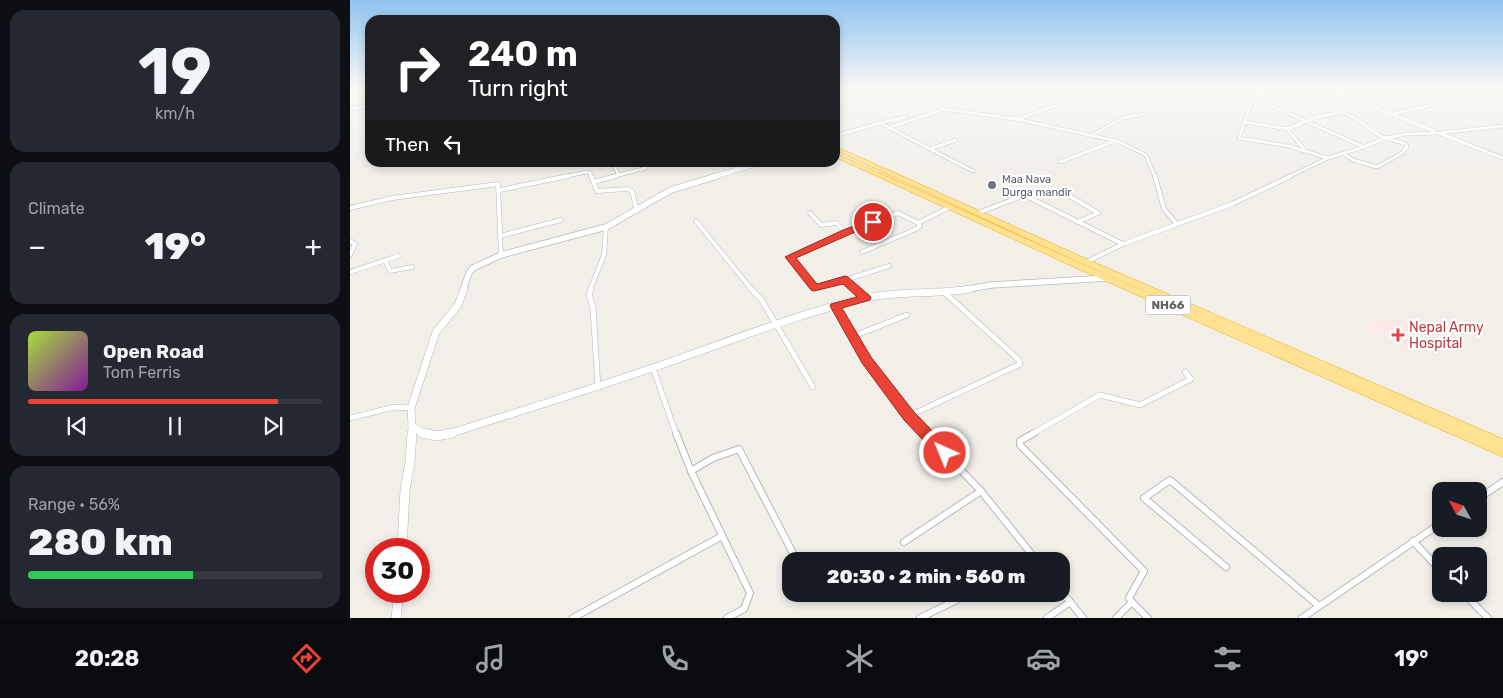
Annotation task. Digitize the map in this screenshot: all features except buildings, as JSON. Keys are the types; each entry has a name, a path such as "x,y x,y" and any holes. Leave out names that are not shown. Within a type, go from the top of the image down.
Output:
{"highway":[{"name":"NH66","path":"840,150 1086,262 1503,444"},
{"name":"NH66","path":"840,157 1503,452"}],"main road":[{"path":"403,538 405,490 410,462 411,408 436,332 458,305 469,273 476,266 501,255 606,227 671,190 746,167"},
{"path":"412,426 424,435 431,437 442,436 598,387 776,325 866,298 912,292 946,293 992,285 1108,278"},
{"path":"396,618 398,603"}],"street":[{"path":"840,135 906,117"},
{"path":"888,128 921,117"},
{"path":"1000,117 1092,134 1117,141 1146,155 1153,168 1164,209 1177,224"},
{"path":"1016,119 1022,117"},
{"path":"1092,134 1123,118 1129,117"},
{"path":"1246,117 1239,138 1304,149 1328,158"},
{"path":"1297,117 1364,147"},
{"path":"1245,122 1287,129 1323,117"},
{"path":"1344,154 1353,160 1378,167 1402,153 1407,147 1406,144 1385,138 1352,117"},
{"path":"1399,117 1503,158"},
{"path":"880,123 973,171"},
{"path":"1086,262 1123,244 1232,204 1328,158 1364,147 1385,138 1407,134 1439,133 1503,126"},
{"path":"1287,129 1304,149"},
{"path":"930,149 956,140"},
{"path":"1060,162 1117,141"},
{"path":"614,167 619,176"},
{"path":"592,182 646,168"},
{"path":"500,190 587,172 590,174 597,191 627,189 632,191 637,210"},
{"path":"350,208 392,198 498,184 500,190 501,255"},
{"path":"1063,192 1098,213 1078,222"},
{"path":"978,213 1022,196 1028,197 1123,244"},
{"path":"918,223 950,207"},
{"path":"810,213 820,225 836,223 846,232"},
{"path":"889,266 814,288 790,257 846,232 898,213 918,223"},
{"path":"500,236 561,220"},
{"path":"696,221 750,288 762,299 813,387"},
{"path":"862,252 916,229 920,226 918,223"},
{"path":"598,387 593,308 589,294 604,255 606,227"},
{"path":"350,241 354,244 350,255"},
{"path":"350,272 398,256"},
{"path":"385,260 390,272 412,267"},
{"path":"845,280 866,298"},
{"path":"909,416 1020,364 1019,360 946,293"},
{"path":"835,306 867,360 909,416 981,491 1028,552"},
{"path":"854,336 907,315"},
{"path":"653,368 669,416 691,470 750,593 744,609 727,618"},
{"path":"1148,618 1129,598 1129,595 1142,579 1144,571 1020,445 1020,441 1100,395 1140,405 1191,379 1186,372"},
{"path":"350,418 394,407 411,408"},
{"path":"691,470 713,458 739,449 793,552"},
{"path":"1226,567 1144,498 1170,480 1319,606"},
{"path":"1488,492 1503,482"},
{"path":"904,542 981,491"},
{"path":"1302,618 1432,529"},
{"path":"573,618 722,536"},
{"path":"1412,542 1432,562"},
{"path":"920,618 953,602"},
{"path":"1048,618 1070,602 1083,618"},
{"path":"1116,618 1132,602"},
{"path":"1472,602 1488,618"}],"shaded area":[{"name":"Nepal Army Hospital","path":"1382,318 1392,323 1400,320 1419,330 1415,332 1399,324 1395,327 1423,341 1406,352 1397,347 1402,342 1382,332 1376,335 1364,329"}],"place":[{"name":"Maa Nava Durga mandir","path":"992,185"},
{"name":"Nepal Army Hospital","path":"1398,335"}],"route":[{"path":"873,222 790,257 812,287 818,288 845,280 866,298 835,306 867,360 909,416 945,453"}]}
